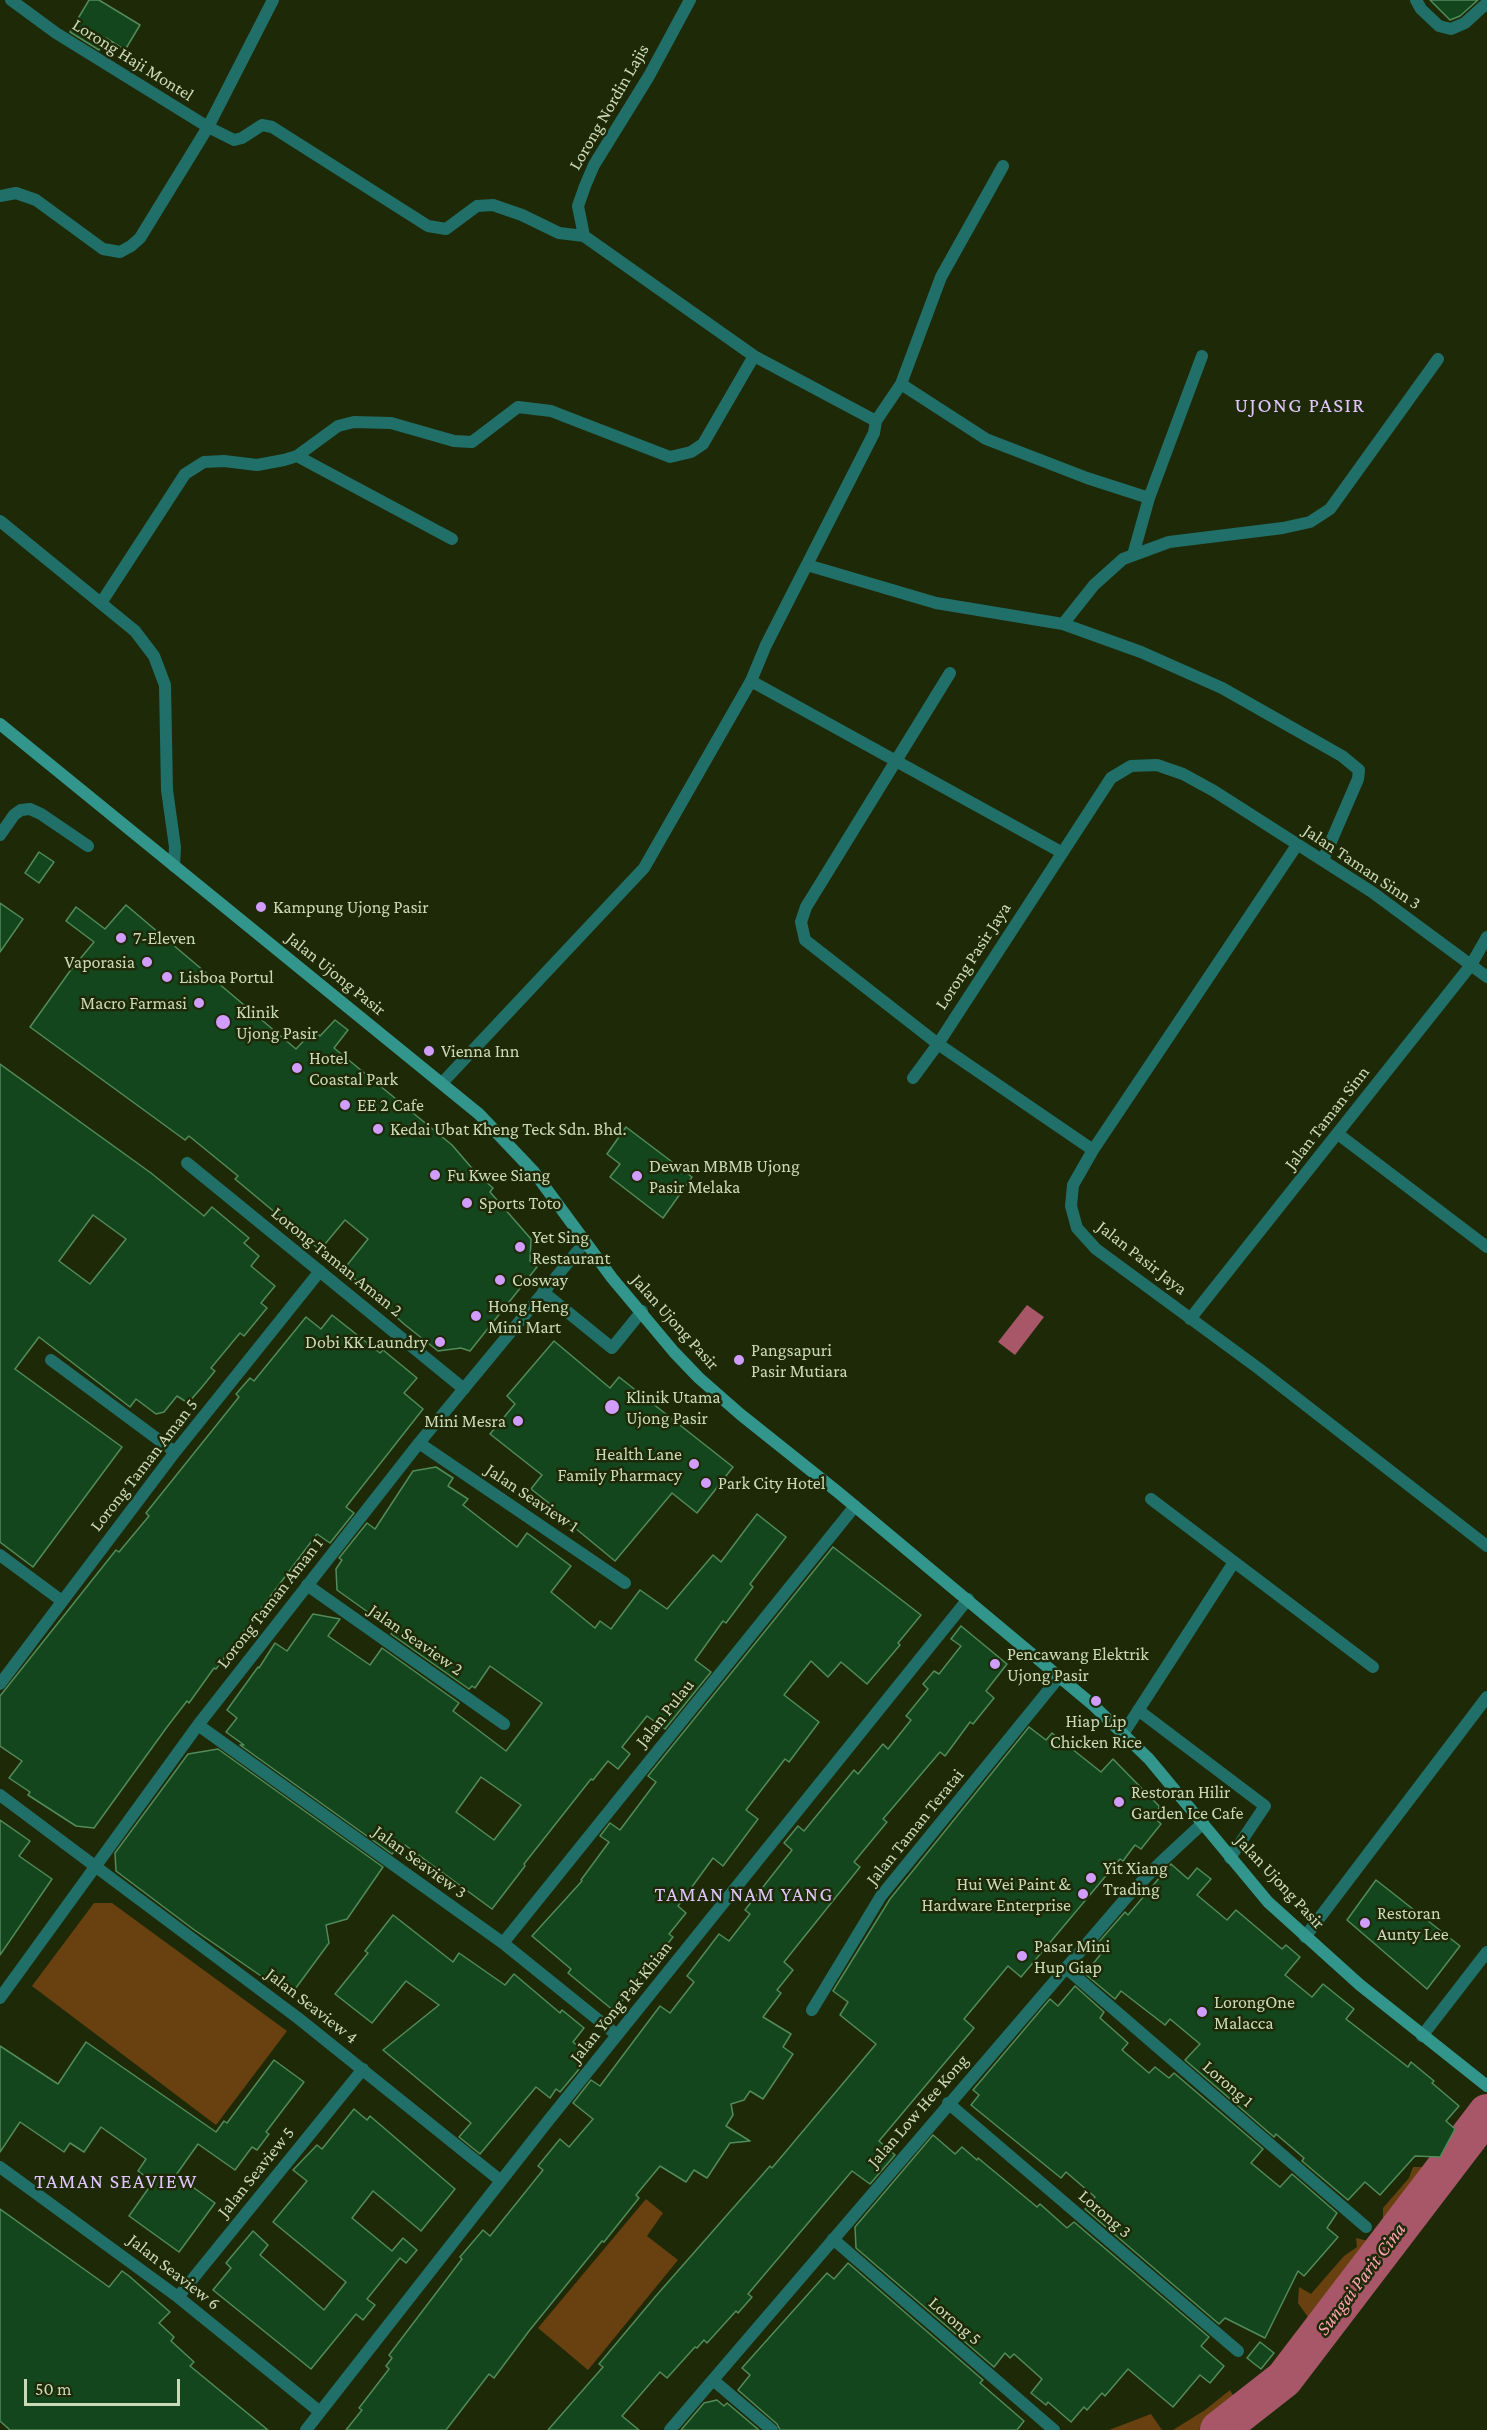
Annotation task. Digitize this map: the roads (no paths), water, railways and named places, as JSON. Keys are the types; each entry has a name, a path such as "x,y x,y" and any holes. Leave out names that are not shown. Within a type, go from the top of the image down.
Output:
{"main road":[{"name":"Jalan Ujong Pasir","path":"0,724 442,1083 508,1142 534,1172 612,1278 699,1378 1060,1676 1149,1759 1268,1902 1305,1937 1422,2036 1485,2084"}],"street":[{"name":"Lorong Haji Montel","path":"11,0 56,33 208,127 234,140 242,138 262,125 272,127 428,226 446,229 477,206 493,205 522,215 559,233 584,236"},
{"path":"0,196 16,193 36,200 102,249 120,252 140,238 208,127 273,0"},
{"name":"Lorong Nordin Lajis","path":"584,236 578,206 594,165 650,76 690,0"},
{"path":"1416,0 1421,9 1439,26 1451,29 1465,23 1487,3"},
{"path":"442,1083 644,868 751,681 766,645 874,433 876,421 901,384 941,277 1003,166"},
{"path":"584,236 754,356 876,421"},
{"path":"101,603 185,474 204,462 224,461 257,465 297,456 338,426 354,422 391,423 454,441 472,442 518,407 551,411 670,457 691,452 703,444 754,356"},
{"path":"1133,555 1149,498 1202,356"},
{"path":"1063,624 1094,585 1123,559 1169,542 1310,522 1330,509 1438,359"},
{"path":"901,384 986,439 1087,478 1149,498"},
{"path":"297,456 452,539"},
{"path":"0,521 135,631 154,656 165,685 167,790 175,847 174,866"},
{"path":"807,565 936,603 1063,624 1141,652 1222,688 1342,756 1359,770 1358,779 1323,860"},
{"path":"950,673 806,907 801,922 805,940 938,1044 1093,1150"},
{"path":"751,681 1061,852"},
{"name":"Jalan Taman Sinn 3","path":"1061,852 1111,778 1131,766 1156,765 1183,774 1214,791 1323,860 1372,892 1487,977"},
{"path":"0,835 14,816 21,810 30,809 88,846"},
{"name":"Jalan Pasir Jaya","path":"1297,845 1093,1150 1073,1185 1071,1206 1077,1228 1096,1249 1258,1368 1487,1545"},
{"name":"Lorong Pasir Jaya","path":"914,1078 1061,852"},
{"name":"Jalan Taman Sinn","path":"1190,1319 1471,965 1487,937"},
{"path":"1338,1134 1487,1247"},
{"name":"Lorong Taman Aman 2","path":"187,1163 464,1389"},
{"name":"Lorong Taman Aman 1","path":"0,1998 198,1725 419,1443 585,1242"},
{"name":"Lorong Taman Aman 5","path":"0,1684 175,1452 320,1271"},
{"path":"543,1292 612,1348 642,1311"},
{"path":"51,1360 175,1452"},
{"name":"Jalan Seaview 1","path":"419,1443 625,1583"},
{"path":"1150,1499 1372,1667"},
{"name":"Jalan Pulau","path":"503,1943 855,1506"},
{"path":"0,1555 63,1601"},
{"path":"1123,1734 1234,1562"},
{"name":"Jalan Seaview 2","path":"307,1585 504,1724"},
{"name":"Jalan Yong Pak Khian","path":"306,2430 501,2181 968,1599"},
{"name":"Jalan Taman Teratai","path":"812,2010 881,1896 1060,1676"},
{"path":"1305,1937 1487,1697"},
{"path":"1138,1710 1265,1806 1230,1858"},
{"name":"Jalan Seaview 3","path":"198,1725 503,1943 617,2036"},
{"name":"Jalan Seaview 4","path":"0,1795 289,2011 501,2181"},
{"name":"Jalan Low Hee Kong","path":"670,2430 948,2103 1133,1891 1203,1823"},
{"path":"1422,2036 1487,1952"},
{"name":"Lorong 1","path":"1066,1968 1366,2227"},
{"name":"Jalan Seaview 5","path":"178,2297 363,2069"},
{"name":"Lorong 3","path":"948,2103 1238,2351"},
{"name":"Jalan Seaview 6","path":"0,2167 178,2297 320,2412"},
{"name":"Lorong 5","path":"833,2239 1053,2430"},
{"path":"713,2380 772,2430"}],"waterway":[{"name":"Sungai Parit Cina","path":"1219,2430 1284,2379 1487,2113"}],"place":[{"name":"Kampung Ujong Pasir","path":"261,907"},
{"name":"7-Eleven","path":"121,938"},
{"name":"Vaporasia","path":"147,962"},
{"name":"Lisboa Portul","path":"167,977"},
{"name":"Macro Farmasi","path":"199,1003"},
{"name":"Klinik Ujong Pasir","path":"223,1022"},
{"name":"Vienna Inn","path":"429,1051"},
{"name":"Hotel Coastal Park","path":"297,1068"},
{"name":"EE 2 Cafe","path":"345,1105"},
{"name":"Kedai Ubat Kheng Teck Sdn. Bhd.","path":"378,1129"},
{"name":"Fu Kwee Siang","path":"435,1175"},
{"name":"Dewan MBMB Ujong Pasir Melaka","path":"637,1176"},
{"name":"Sports Toto","path":"467,1203"},
{"name":"Yet Sing Restaurant","path":"520,1247"},
{"name":"Cosway","path":"500,1280"},
{"name":"Hong Heng Mini Mart","path":"476,1316"},
{"name":"Dobi KK Laundry","path":"440,1342"},
{"name":"Pangsapuri Pasir Mutiara","path":"739,1360"},
{"name":"Klinik Utama Ujong Pasir","path":"612,1407"},
{"name":"Mini Mesra","path":"518,1421"},
{"name":"Health Lane Family Pharmacy","path":"694,1464"},
{"name":"Park City Hotel","path":"706,1483"},
{"name":"Pencawang Elektrik Ujong Pasir","path":"995,1664"},
{"name":"Hiap Lip Chicken Rice","path":"1096,1701"},
{"name":"Restoran Hilir Garden Ice Cafe","path":"1119,1802"},
{"name":"Yit Xiang Trading","path":"1091,1878"},
{"name":"Hui Wei Paint & Hardware Enterprise","path":"1083,1894"},
{"name":"Restoran Aunty Lee","path":"1365,1923"},
{"name":"Pasar Mini Hup Giap","path":"1022,1956"},
{"name":"LorongOne Malacca","path":"1202,2012"}],"district":[{"name":"UJONG PASIR","path":"1300,406"},
{"name":"TAMAN NAM YANG","path":"744,1895"},
{"name":"TAMAN SEAVIEW","path":"116,2182"}]}
